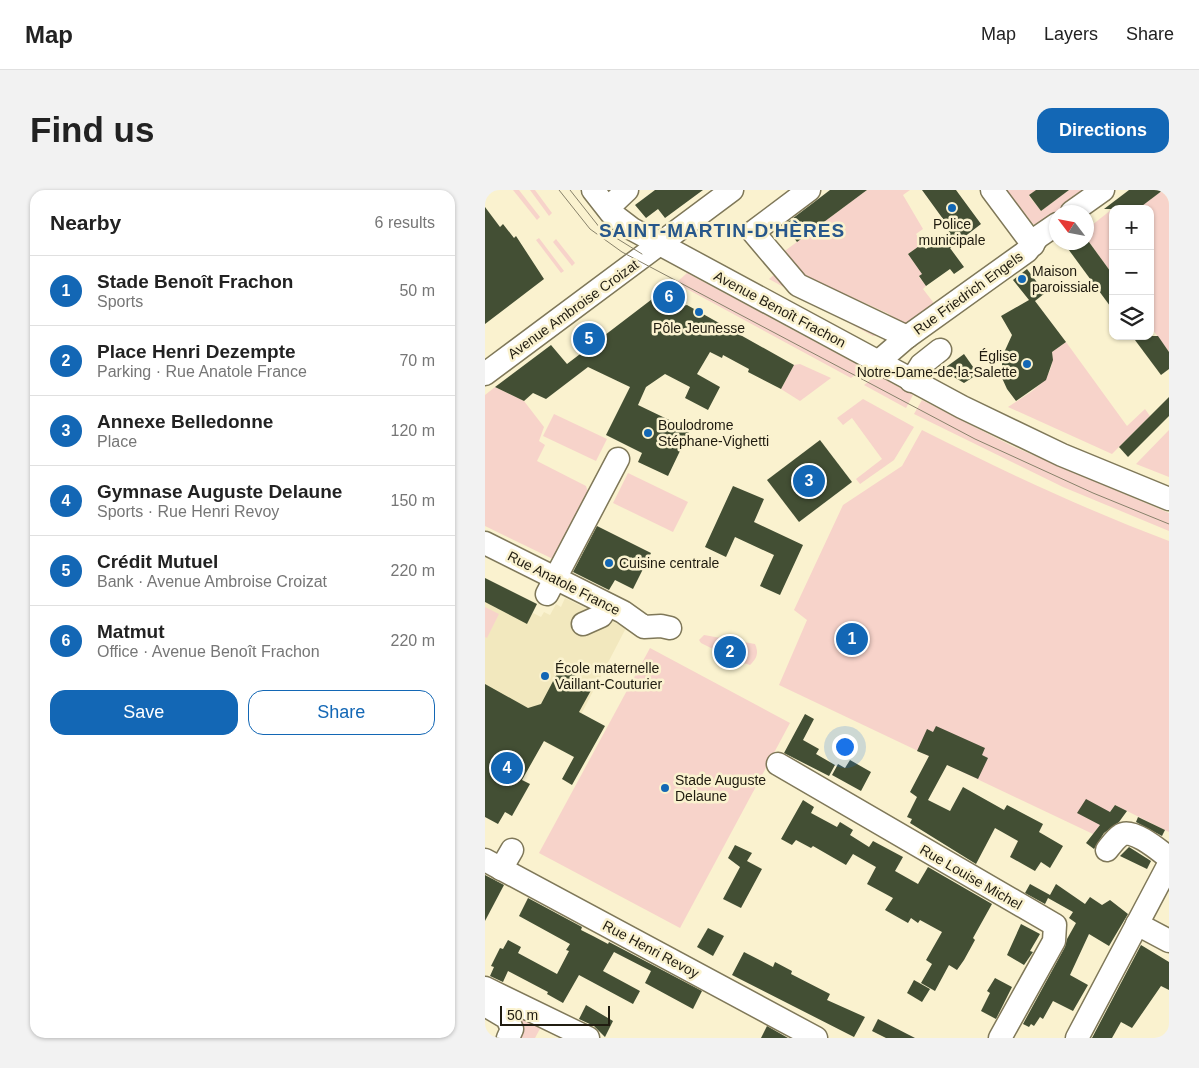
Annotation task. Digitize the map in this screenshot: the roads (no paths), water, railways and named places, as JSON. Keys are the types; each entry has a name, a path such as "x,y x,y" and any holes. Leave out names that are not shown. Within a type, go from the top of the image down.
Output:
{"street":[{"name":"Avenue Benoît Frachon","path":"593,190 624,224 659,245 911,381 1062,454 1169,499"},
{"path":"608,208 627,190"},
{"name":"Avenue Ambroise Croizat","path":"485,374 732,190"},
{"path":"809,190 753,232 798,285 907,337"},
{"path":"992,190 1033,245"},
{"path":"1082,205 1103,190"},
{"name":"Rue Friedrich Engels","path":"878,362 907,337 1033,245 1039,237 1049,230"},
{"path":"911,381 921,365 940,350"},
{"path":"551,586 618,459"},
{"name":"Rue Anatole France","path":"485,543 551,586 608,605 644,627 661,626 670,628"},
{"path":"583,624 601,616 608,605"},
{"name":"Rue Louise Michel","path":"778,764 1055,925 1054,941 1000,1038"},
{"path":"1107,850 1121,834 1127,833 1137,836 1169,858"},
{"name":"Rue Henri Revoy","path":"499,860 668,958 816,1038"},
{"path":"1077,1038 1169,864"},
{"path":"1137,924 1169,941"},
{"path":"485,988 588,1038"},
{"path":"485,1005 507,1018 512,1029 508,1038"}],"tram line":[{"path":"559,190 590,229 622,252 975,439 1093,493 1169,524"},
{"path":"570,190 600,228 642,254"}],"place":[{"name":"Police municipale","path":"952,208"},
{"name":"Maison paroissiale","path":"1022,279"},
{"name":"Matmut","path":"669,297"},
{"name":"Pôle Jeunesse","path":"699,312"},
{"name":"Crédit Mutuel","path":"589,339"},
{"name":"Église Notre-Dame-de-la-Salette","path":"1027,364"},
{"name":"Boulodrome Stéphane-Vighetti","path":"648,433"},
{"name":"Annexe Belledonne","path":"809,481"},
{"name":"Cuisine centrale","path":"609,563"},
{"name":"Stade Benoît Frachon","path":"852,639"},
{"name":"Place Henri Dezempte","path":"730,652"},
{"name":"École maternelle Vaillant-Couturier","path":"545,676"},
{"name":"Gymnase Auguste Delaune","path":"507,768"},
{"name":"Stade Auguste Delaune","path":"665,788"}],"district":[{"name":"SAINT-MARTIN-D'HÈRES","path":"722,230"}]}
